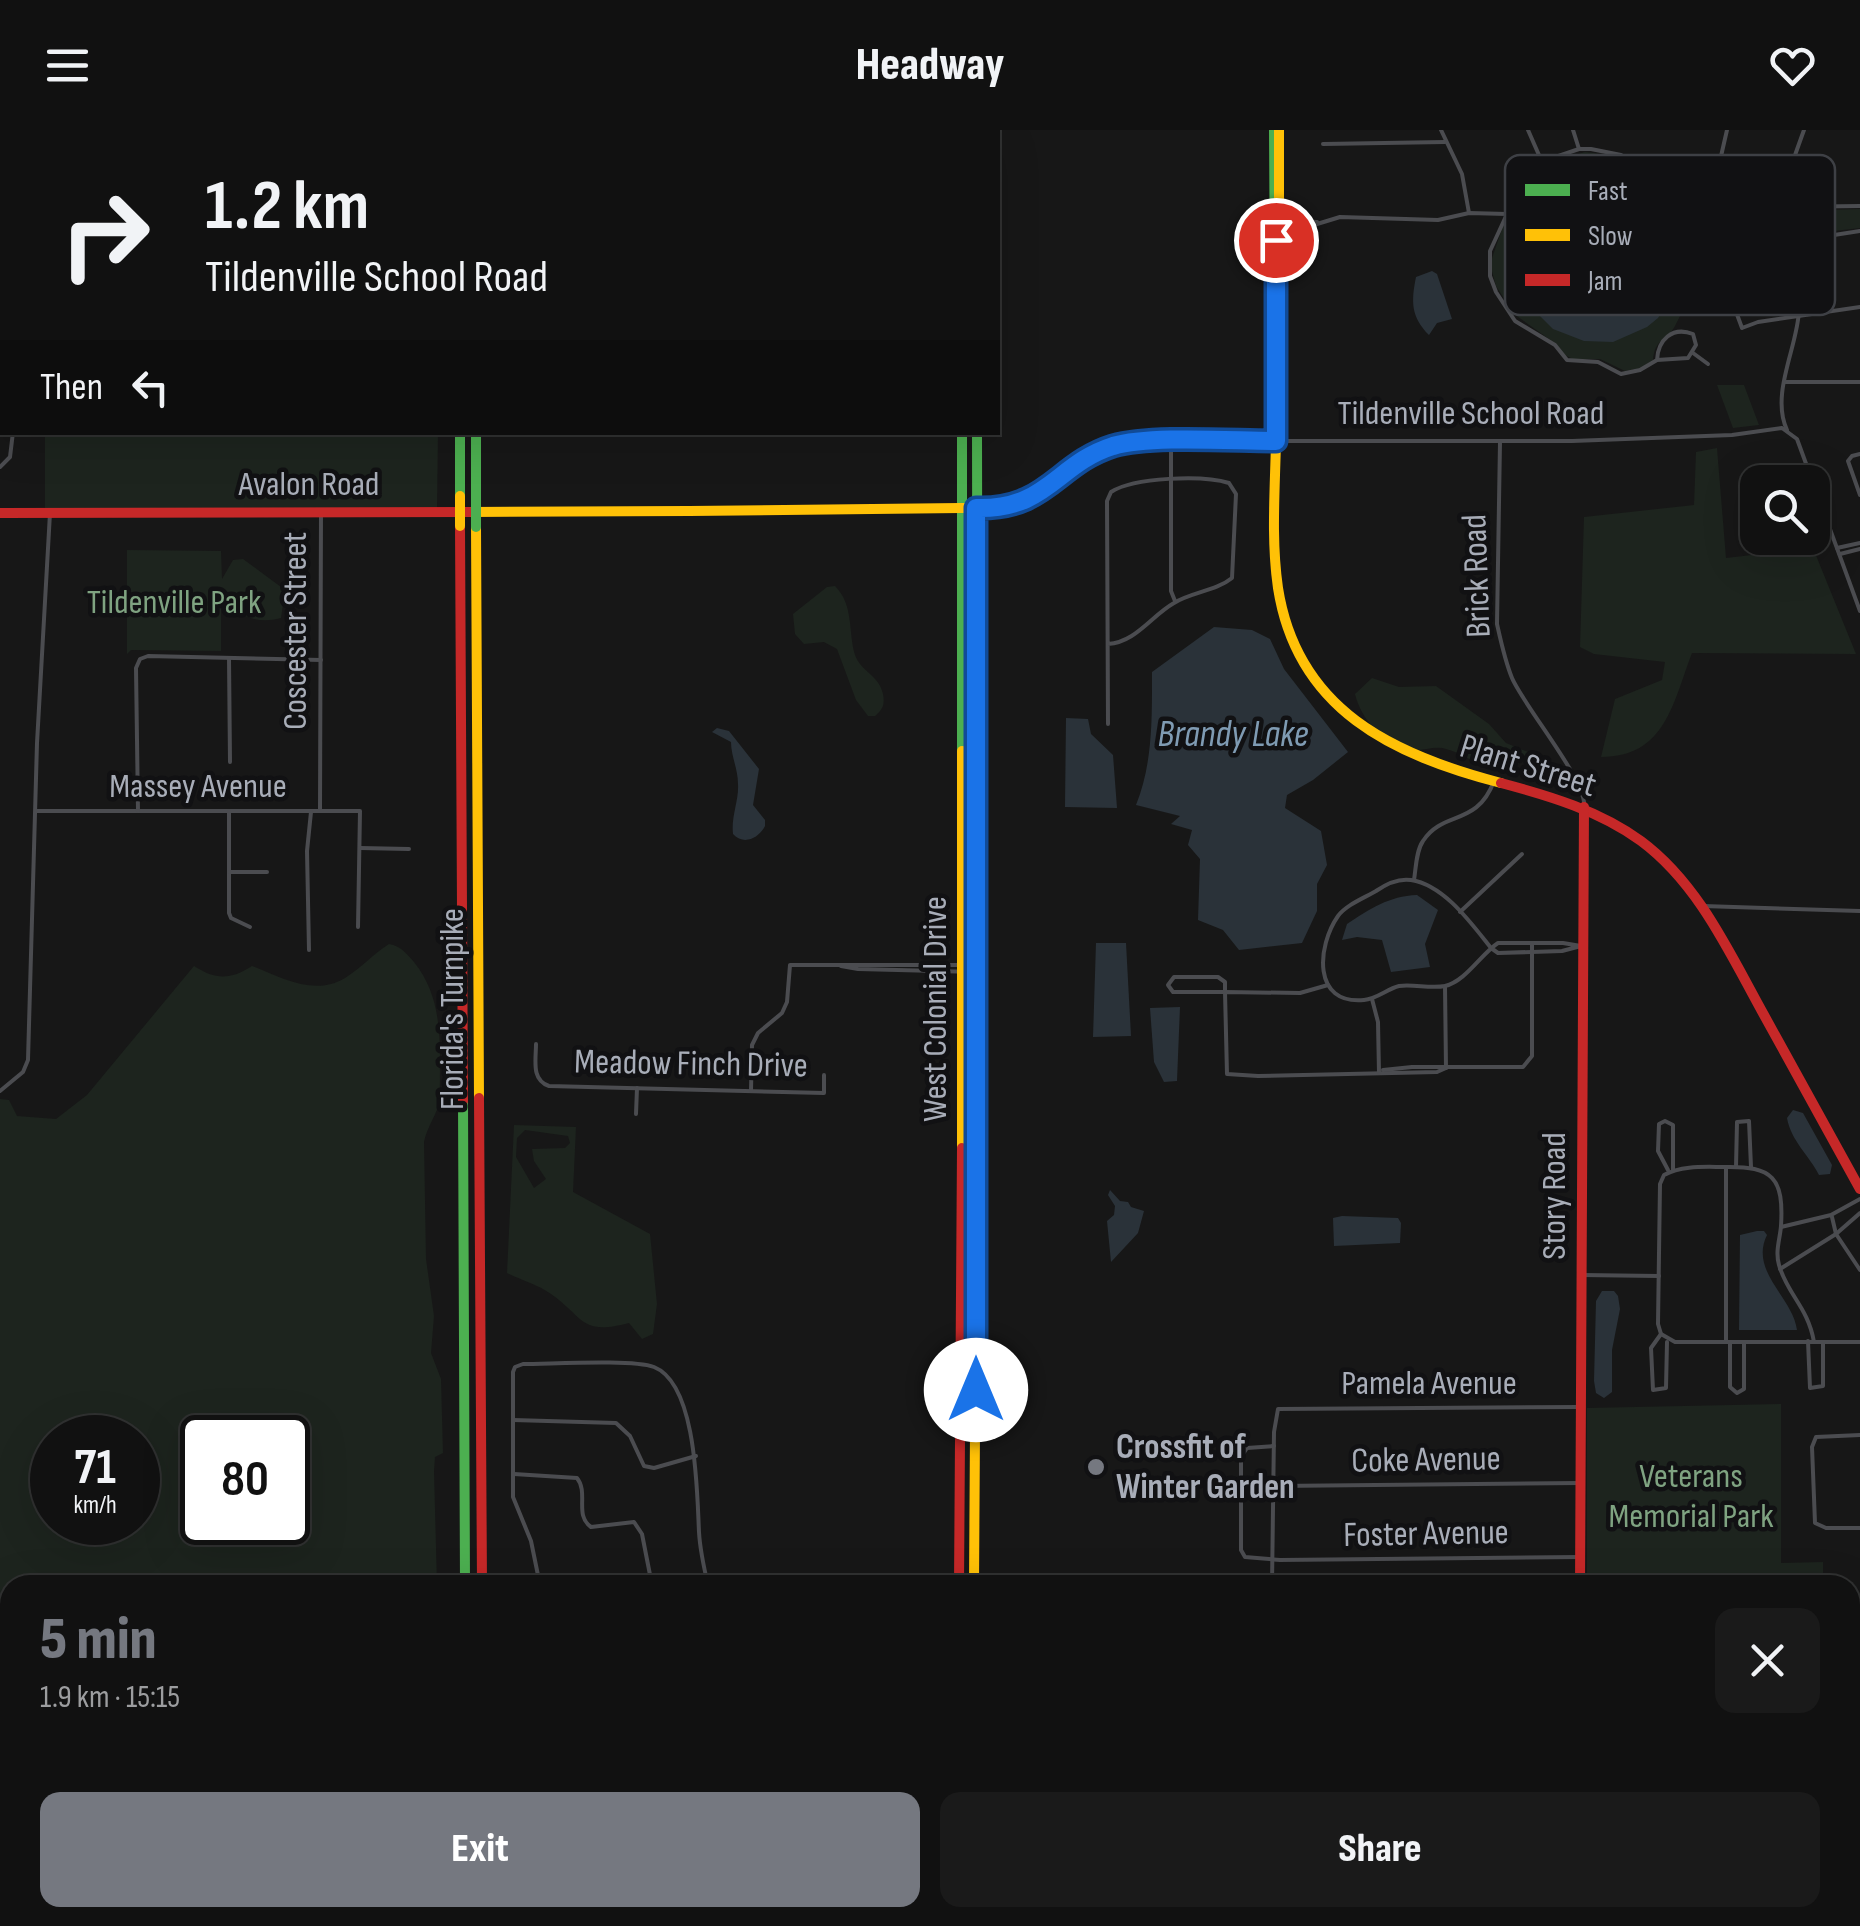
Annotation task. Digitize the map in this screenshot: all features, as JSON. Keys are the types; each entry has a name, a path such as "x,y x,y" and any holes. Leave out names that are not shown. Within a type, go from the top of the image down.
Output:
{"main road":[{"name":"Plant Street","path":"1277,130 1279,596 1290,634 1318,685 1372,738 1416,760 1584,807 1647,844 1703,906 1860,1189"},
{"name":"Florida's Turnpike","path":"460,435 465,1575"},
{"name":"Florida's Turnpike","path":"476,435 482,1575"},
{"name":"West Colonial Drive","path":"960,1575 964,1086 962,435"},
{"name":"West Colonial Drive","path":"974,1575 977,435"},
{"name":"Tildenville School Road","path":"976,508 1026,502 1088,458 1118,445 1276,441"},
{"name":"Avalon Road","path":"0,513 976,508"},
{"path":"963,750 968,789 978,802"},
{"path":"963,798 972,806 978,826"},
{"name":"Story Road","path":"1580,1575 1584,807"},
{"path":"964,1086 978,1100"},
{"path":"962,1132 972,1141 977,1186"},
{"path":"960,1352 968,1385 976,1395"},
{"path":"960,1391 970,1402 975,1432"}],"street":[{"path":"1441,130 1462,174 1469,213"},
{"path":"1528,130 1539,155"},
{"path":"1573,130 1579,149"},
{"path":"1721,155 1727,130"},
{"path":"1797,155 1804,130"},
{"path":"1324,144 1446,142"},
{"path":"1562,155 1579,149 1621,155"},
{"path":"1835,206 1860,206"},
{"path":"1275,224 1340,217 1438,220 1469,213 1505,214"},
{"path":"1505,218 1488,263 1496,292 1505,306"},
{"path":"1275,224 1304,228 1317,222"},
{"path":"1835,234 1860,231"},
{"path":"1835,311 1860,308"},
{"path":"1511,315 1556,345 1567,360 1598,362 1621,374 1634,373 1657,360 1681,360 1694,353"},
{"path":"1737,315 1742,328 1806,315"},
{"path":"1798,316 1785,368 1782,416 1787,430 1797,439 1860,611"},
{"path":"1657,360 1664,339 1680,331 1688,331 1696,339 1694,353"},
{"path":"1694,353 1708,364"},
{"path":"1786,382 1860,382"},
{"name":"Tildenville School Road","path":"1276,441 1500,442 1787,430"},
{"path":"0,467 10,457 13,435"},
{"path":"1172,442 1175,602"},
{"name":"Brick Road","path":"1500,442 1498,624 1502,648 1530,712 1583,789 1584,807"},
{"path":"1860,454 1848,461 1860,494"},
{"path":"1108,644 1129,639 1175,602 1232,578 1234,487 1221,481 1170,480 1118,488 1107,501 1108,724"},
{"name":"Coscester Street","path":"320,810 321,512"},
{"path":"0,1091 23,1072 28,1060 37,743 50,513"},
{"path":"1838,551 1860,546"},
{"path":"229,658 230,762"},
{"path":"138,811 136,668 140,659 320,660"},
{"path":"1414,880 1422,841 1435,829 1478,809 1487,800 1494,782"},
{"name":"Massey Avenue","path":"36,811 360,811 360,848"},
{"path":"229,811 230,918 250,926"},
{"path":"310,950 307,851 311,812"},
{"path":"358,927 360,848 410,849"},
{"path":"1459,913 1522,854"},
{"path":"228,872 266,872"},
{"path":"1581,946 1498,953 1491,948 1435,888 1414,880 1388,883 1337,917 1322,956 1322,970 1328,985 1342,997 1361,1001 1403,986 1446,986 1491,948 1504,942 1581,946"},
{"path":"1703,906 1860,911"},
{"path":"1328,985 1300,993 1226,992 1173,992 1168,985 1174,977 1222,979 1226,992 1227,1074 1516,1068 1532,1056 1532,943"},
{"path":"751,1091 752,1045 758,1033 782,1013 787,1002 790,964 978,969"},
{"path":"1190,977 1190,992"},
{"path":"1446,986 1446,1068"},
{"path":"1372,998 1378,1022 1378,1073"},
{"name":"Meadow Finch Drive","path":"536,1044 537,1076 549,1086 824,1093 824,1075"},
{"path":"636,1114 637,1088"},
{"path":"1736,1167 1736,1124 1749,1121 1751,1167"},
{"path":"1668,1340 1666,1388 1653,1390 1652,1348 1660,1334 1660,1184 1671,1171 1673,1125 1661,1122 1658,1151 1671,1171"},
{"path":"1726,1167 1732,1392 1740,1392 1744,1387 1744,1342"},
{"path":"1671,1171 1751,1167 1770,1174 1778,1184 1781,1227 1776,1259 1804,1308 1811,1342 1810,1388 1822,1386 1823,1342"},
{"path":"1781,1227 1832,1215 1860,1198"},
{"path":"1780,1270 1836,1234 1860,1213"},
{"path":"1832,1215 1836,1234 1860,1270"},
{"path":"1581,1275 1659,1276"},
{"path":"1660,1334 1668,1340 1860,1342"},
{"path":"538,1575 532,1540 513,1497 513,1372 524,1364 645,1364 666,1374 675,1386 696,1456 699,1535 706,1575"},
{"name":"Pamela Avenue","path":"1274,1446 1278,1409 1580,1407"},
{"path":"513,1420 616,1423 630,1436 644,1466 654,1468 696,1456"},
{"path":"1860,1434 1822,1436 1816,1438 1812,1447 1815,1522 1826,1528 1860,1528"},
{"path":"1272,1559 1242,1554 1242,1457 1247,1448 1274,1446 1272,1575"},
{"path":"514,1474 577,1478 582,1484 584,1522 600,1528 634,1522 642,1534 650,1575"},
{"name":"Coke Avenue","path":"1273,1486 1580,1483"},
{"name":"Foster Avenue","path":"1272,1559 1580,1557"}],"green space":[{"path":"1860,209 1860,228 1835,231 1835,210"},
{"path":"1505,220 1505,300 1490,264"},
{"path":"1515,315 1680,315 1672,331 1658,344 1653,360 1641,368 1625,371 1600,359 1573,359 1562,354 1556,344"},
{"path":"1717,385 1744,385 1759,425 1733,428"},
{"path":"45,435 438,435 437,511 45,513"},
{"path":"1717,448 1726,558 1816,555 1856,654 1692,653 1672,707 1653,737 1623,755 1601,757 1615,699 1662,680 1665,662 1594,654 1580,647 1584,517 1694,505 1696,452"},
{"name":"Tildenville Park","path":"127,550 221,551 222,579 233,560 243,559 285,590 281,618 262,620 246,616 221,593 221,651 131,650 127,654"},
{"path":"835,586 848,610 855,655 883,694 883,706 875,716 868,716 856,700 837,649 824,642 804,644 795,634 793,614 827,587"},
{"path":"1372,678 1399,687 1436,686 1489,724 1506,743 1533,754 1518,764 1496,770 1446,749 1412,750 1398,746 1374,728 1358,703 1355,694"},
{"path":"389,944 397,946 424,977 439,1027 440,1098 424,1142 426,1259 434,1316 431,1353 441,1379 443,1453 435,1457 434,1471 437,1575 0,1575 0,1099 9,1100 17,1116 56,1119 87,1095 194,966 223,976 252,966 298,983 333,983"},
{"path":"514,1125 576,1127 573,1192 650,1234 657,1304 653,1334 642,1339 629,1323 591,1326 546,1291 507,1273","holes":["525,1130 568,1136 570,1143 565,1148 532,1149 534,1161 546,1179 534,1188 516,1157 517,1138"]},
{"name":"Veterans Memorial Park","path":"1781,1404 1781,1563 1823,1562 1823,1575 1587,1575 1587,1408"}],"water":[{"path":"1432,271 1437,274 1452,319 1437,323 1429,335 1416,315 1413,294 1416,277"},
{"path":"1539,315 1660,315 1647,327 1613,342 1584,341 1553,329"},
{"name":"Brandy Lake","path":"1214,627 1252,630 1270,639 1284,669 1348,752 1287,795 1285,808 1321,831 1327,865 1317,884 1317,911 1302,943 1239,950 1223,930 1198,920 1200,859 1188,845 1192,830 1171,824 1180,816 1136,805 1149,756 1152,672"},
{"path":"1066,718 1088,719 1091,734 1113,755 1117,808 1065,807"},
{"path":"717,728 729,731 759,769 753,805 765,826 751,839 742,840 733,834 737,773 731,742 712,732"},
{"path":"1417,895 1438,910 1425,944 1430,967 1391,972 1382,940 1342,940 1347,924 1364,913 1389,901"},
{"path":"1096,943 1126,943 1131,1036 1093,1037"},
{"path":"1180,1007 1177,1081 1164,1082 1154,1062 1150,1008"},
{"path":"1793,1110 1803,1113 1832,1165 1830,1174 1819,1175 1796,1141 1787,1118"},
{"path":"1110,1190 1120,1201 1144,1211 1138,1233 1111,1262 1107,1221 1114,1215 1115,1206 1108,1195"},
{"path":"1333,1218 1398,1218 1400,1243 1334,1246"},
{"path":"1757,1231 1767,1235 1764,1261 1797,1330 1739,1330 1740,1235"},
{"path":"1602,1291 1614,1291 1620,1309 1612,1350 1612,1392 1604,1398 1596,1393 1594,1381 1596,1301"}],"traffic: fast":[{"path":"1274,130 1276,441"},
{"path":"460,435 460,496"},
{"path":"476,435 476,495"},
{"path":"962,435 962,751"},
{"path":"977,435 978,973"},
{"path":"476,495 476,527"},
{"path":"463,1101 465,1575"}],"traffic: slow":[{"path":"1275,219 1279,207 1279,130"},
{"path":"961,508 1001,508 1027,501 1088,458 1118,445 1276,441 1274,533 1278,588 1289,630 1306,666 1328,696 1356,721 1388,741 1423,758 1501,783"},
{"path":"460,496 460,526"},
{"path":"689,511 961,508"},
{"path":"470,512 689,511"},
{"path":"476,527 479,1098"},
{"path":"962,751 962,1148"},
{"path":"974,1575 978,973"}],"traffic: jam":[{"path":"0,513 470,512"},
{"path":"460,526 463,1101"},
{"path":"1501,783 1556,799 1609,821 1641,841 1680,878 1725,944 1860,1189"},
{"path":"1580,1575 1584,807"},
{"path":"479,1098 482,1575"},
{"path":"959,1575 962,1148"}],"place":[{"name":"Crossfit of Winter Garden","path":"1096,1467"}],"route":[{"path":"976,1390 976,508 1026,502 1077,464 1118,445 1276,441 1276,240"}]}
